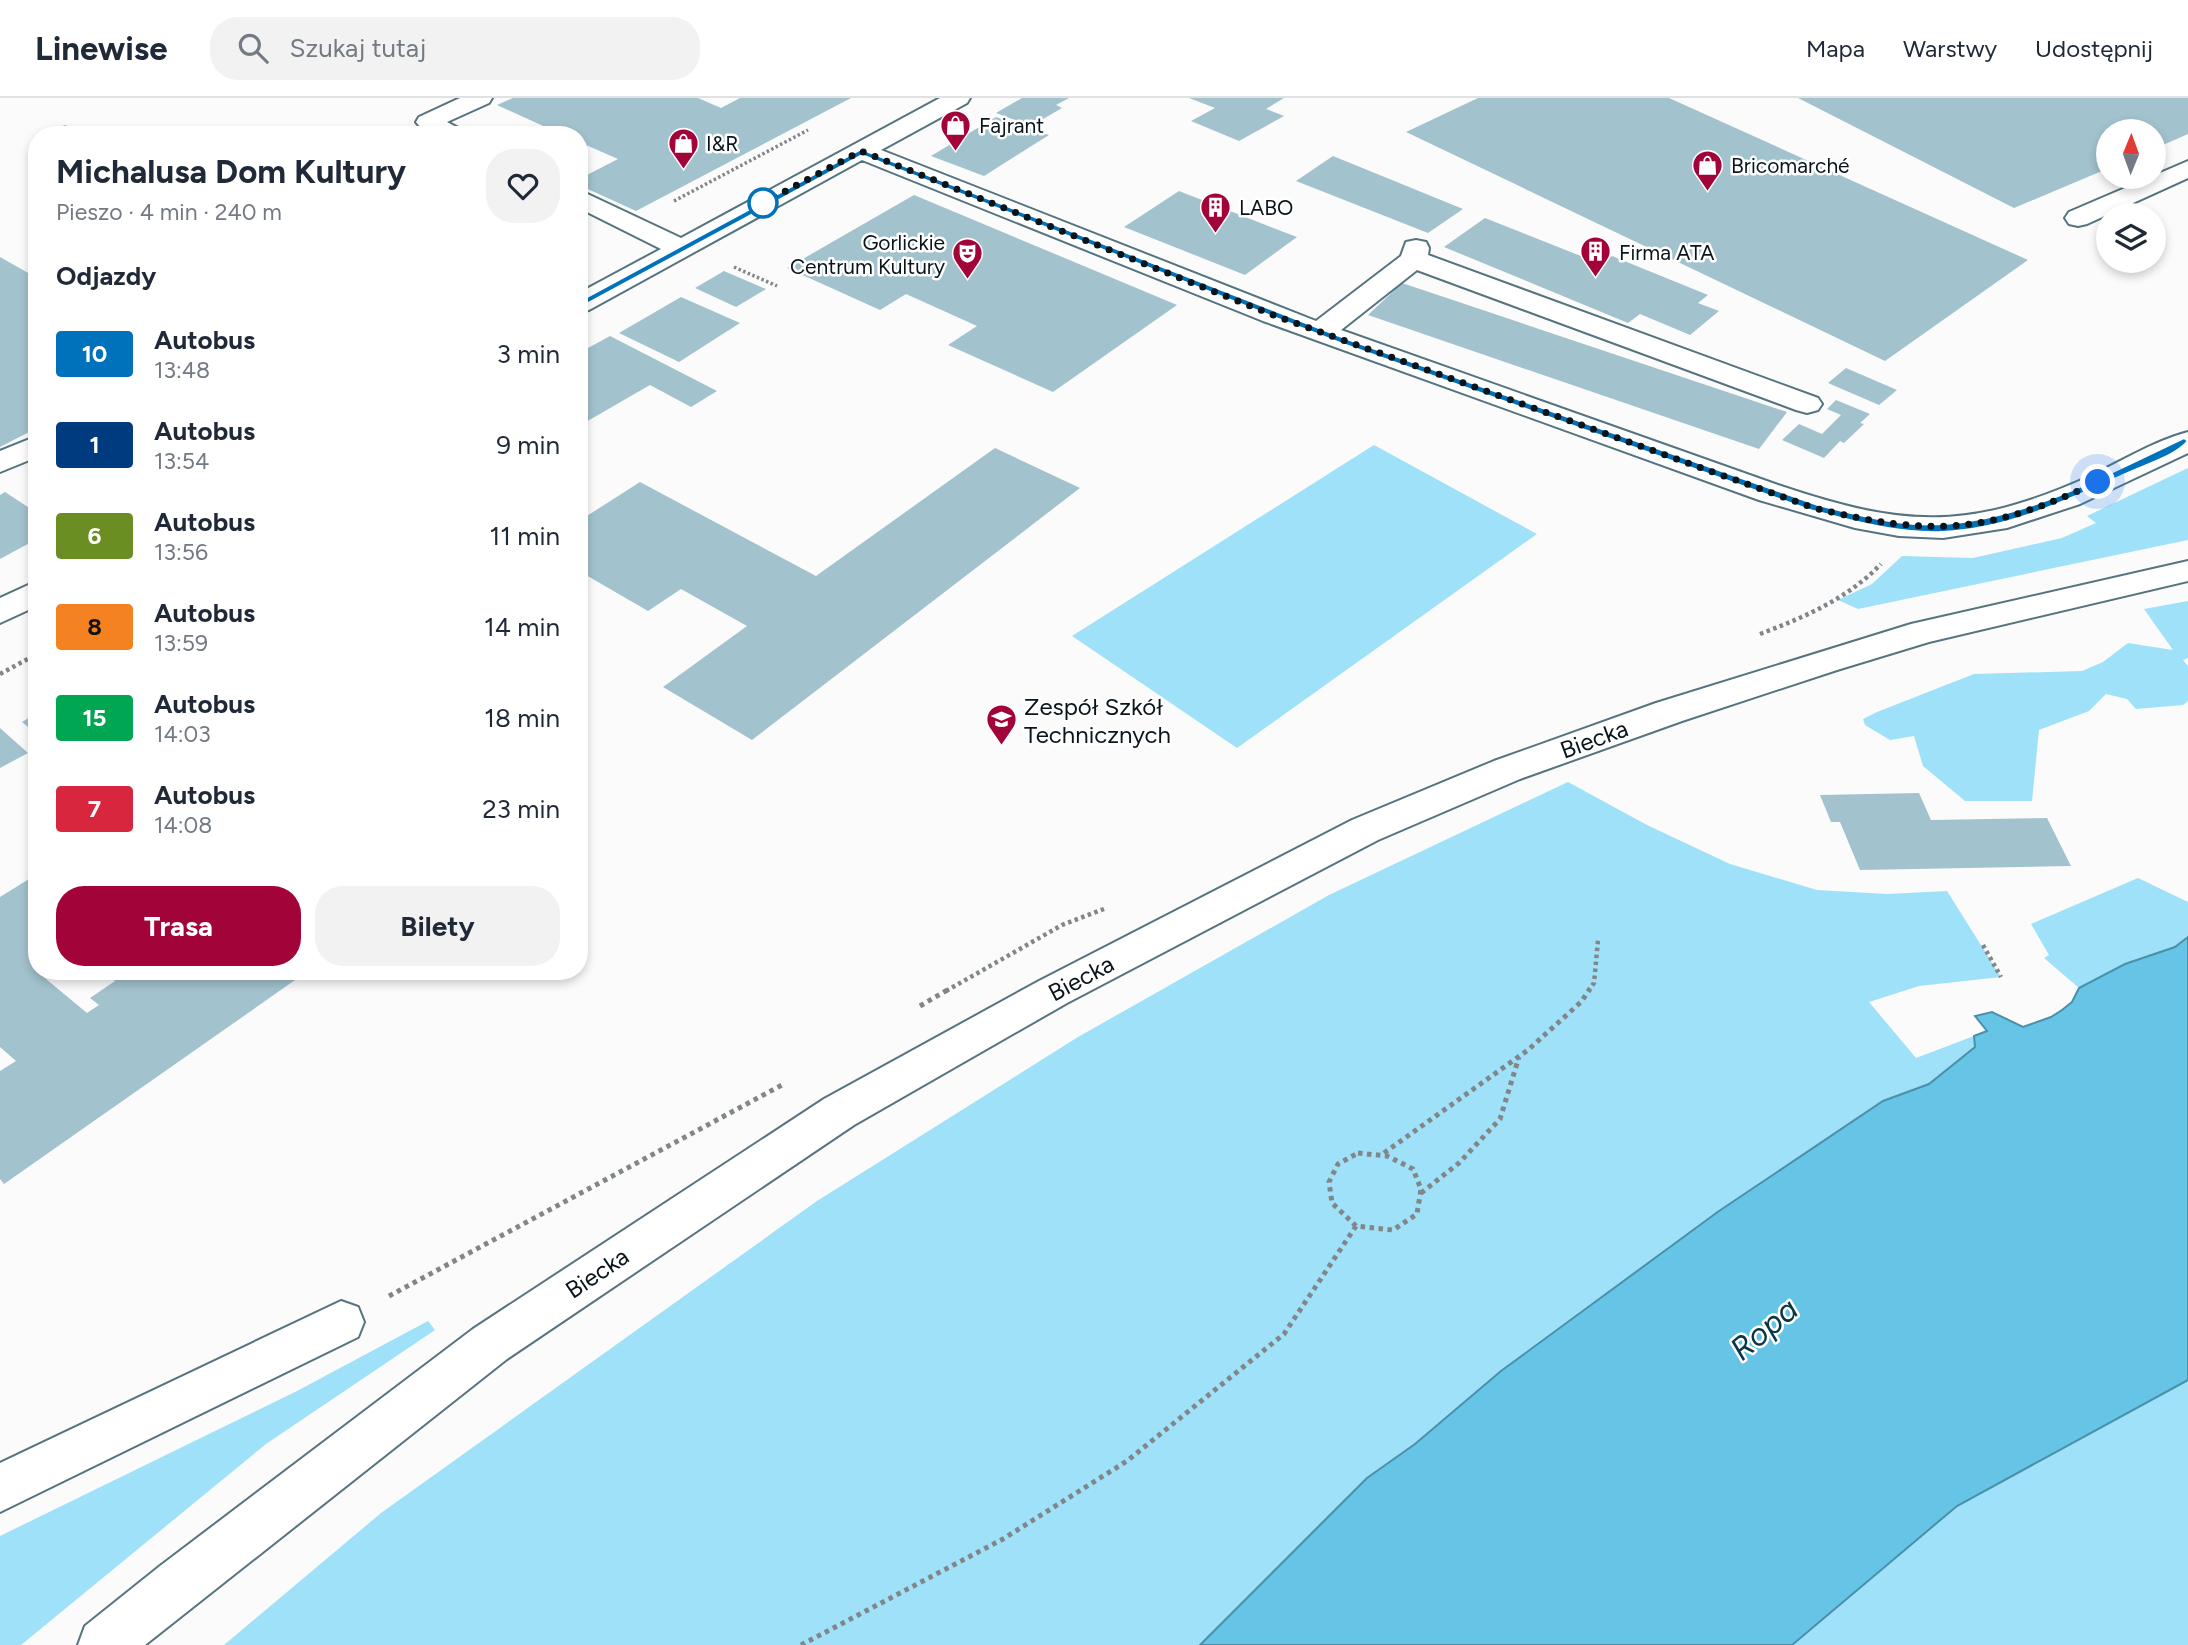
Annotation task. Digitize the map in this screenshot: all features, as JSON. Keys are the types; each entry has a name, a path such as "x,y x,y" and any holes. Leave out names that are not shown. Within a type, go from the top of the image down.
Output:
{"street":[{"path":"436,126 428,122 480,98"},
{"path":"588,299 958,98"},
{"path":"861,151 1320,332 1814,508 1882,523 1943,528 1987,523 2031,511 2188,441"},
{"path":"2078,218 2188,169"},
{"path":"588,202 682,249"},
{"path":"1320,332 1415,253 1807,404"},
{"path":"588,275 612,287"},
{"path":"0,463 28,449"},
{"name":"Biecka","path":"104,1645 177,1584 490,1344 839,1112 1053,992 1365,830 1507,770 1669,712 1825,662 1936,629 2188,571"},
{"path":"0,612 28,597"},
{"path":"0,1488 341,1322"}],"path":[{"path":"730,265 777,286"},
{"path":"0,674 28,659"},
{"path":"1384,1153 1519,1056 1581,1002 1594,983 1598,940"},
{"path":"1983,945 2001,977"},
{"path":"1420,1193 1459,1163 1500,1119 1519,1056"},
{"path":"1358,1153 1384,1153 1410,1166 1422,1186 1420,1193 1417,1214 1393,1230 1356,1226 1332,1203 1329,1182 1338,1164 1358,1153"},
{"path":"801,1645 1003,1539 1127,1461 1284,1334 1356,1226"}],"shaded area":[{"path":"1374,445 1537,534 1237,748 1072,636"},
{"path":"2188,468 2188,540 1858,609 1838,600 1872,584 1902,556 1973,558 2062,538 2096,523 2087,516"},
{"path":"2188,601 2188,658 2183,660 2188,666 2188,701 2183,705 2136,709 2127,699 2106,694 2089,711 2039,730 2032,801 1965,801 1923,766 1914,736 1890,740 1865,725 1863,719 1877,712 1974,674 2082,671 2103,662 2128,643 2173,650 2144,609"},
{"path":"1568,782 1647,825 1730,864 1817,890 1887,894 1947,891 2001,977 1919,986 1869,1002 1916,1058 1974,1036 1975,1046 1929,1084 1882,1101 1719,1211 1501,1371 1415,1444 1367,1478 1200,1645 224,1645 381,1513 817,1201 1078,1037 1329,895"},
{"path":"2138,878 2188,902 2188,937 2175,947 2125,964 2079,988 2044,958 2049,955 2031,924"},
{"path":"428,1321 435,1330 266,1444 21,1645 0,1645 0,1536 297,1391"},
{"path":"2188,1380 2188,1645 1792,1645 1957,1506"}],"water":[{"name":"Ropa","path":"2188,937 2188,1380 1957,1506 1792,1645 1200,1645 1367,1478 1415,1444 1501,1371 1719,1211 1883,1101 1929,1084 1975,1047 1974,1036 1987,1031 1975,1016 1992,1012 2023,1027 2051,1017 2072,1002 2079,988 2125,964 2175,947"}],"building":[{"path":"513,98 698,98 721,108 740,98 851,98 636,211 588,189 588,174 618,159 588,146 588,126 543,126 497,105"},
{"path":"1022,98 1069,98 1056,105 1062,108 1031,126 996,113"},
{"path":"1189,98 1284,98 1266,109 1284,116 1239,141 1191,121 1215,108"},
{"path":"1478,98 1669,98 2028,260 1885,361 1406,132"},
{"path":"1798,98 2188,98 2188,134 2166,144 2166,119 2096,119 2096,173 2014,208"},
{"path":"996,117 1049,135 984,176 931,156"},
{"path":"1333,156 1463,209 1428,233 1296,181"},
{"name":"LABO","path":"1179,191 1297,237 1245,275 1124,227"},
{"name":"Gorlickie Centrum Kultury","path":"914,195 1177,305 1053,392 948,345 977,326 906,294 880,310 787,268"},
{"name":"Firma ATA","path":"1485,218 1601,264 1612,256 1708,295 1698,303 1719,311 1690,335 1640,314 1628,323 1444,247"},
{"path":"0,257 28,273 28,433 0,447"},
{"path":"724,271 766,289 736,307 695,288"},
{"path":"1402,283 1787,412 1759,449 1368,315"},
{"path":"681,297 740,323 679,362 619,333"},
{"path":"610,336 717,391 691,407 650,385 588,421 588,348"},
{"path":"1846,368 1897,390 1879,405 1828,383"},
{"path":"1836,400 1870,414 1860,423 1864,424 1844,443 1840,441 1824,458 1782,440 1799,424 1822,434 1841,415 1827,409"},
{"path":"995,448 1080,488 752,740 663,687 747,626 681,589 648,611 588,576 588,515 640,482 816,576"},
{"path":"5,492 28,507 28,544 0,559 0,495"},
{"path":"0,728 28,753 0,768"},
{"path":"1919,793 1931,820 2047,818 2071,866 1860,870 1840,822 1831,822 1820,795"},
{"path":"28,880 28,980 47,980 87,1013 99,1005 90,998 114,980 295,980 4,1184 0,1179 0,1071 16,1061 0,1047 0,897"}],"bus line":[{"name":"10","path":"588,299 861,151 1273,315 1814,508 1855,518 1914,527 1943,528 2008,518 2054,502 2188,441"}],"place":[{"name":"Fajrant","path":"956,152"},
{"name":"I&R","path":"683,170"},
{"name":"Bricomarché","path":"1708,192"},
{"name":"LABO","path":"1216,234"},
{"name":"Firma ATA","path":"1596,279"},
{"name":"Gorlickie Centrum Kultury","path":"968,281"},
{"name":"Zespół Szkół Technicznych","path":"1001,747"}],"route":[{"path":"763,203 861,151 1273,315 1814,508 1855,518 1914,527 1943,528 1977,524 2031,511 2098,482"}]}
